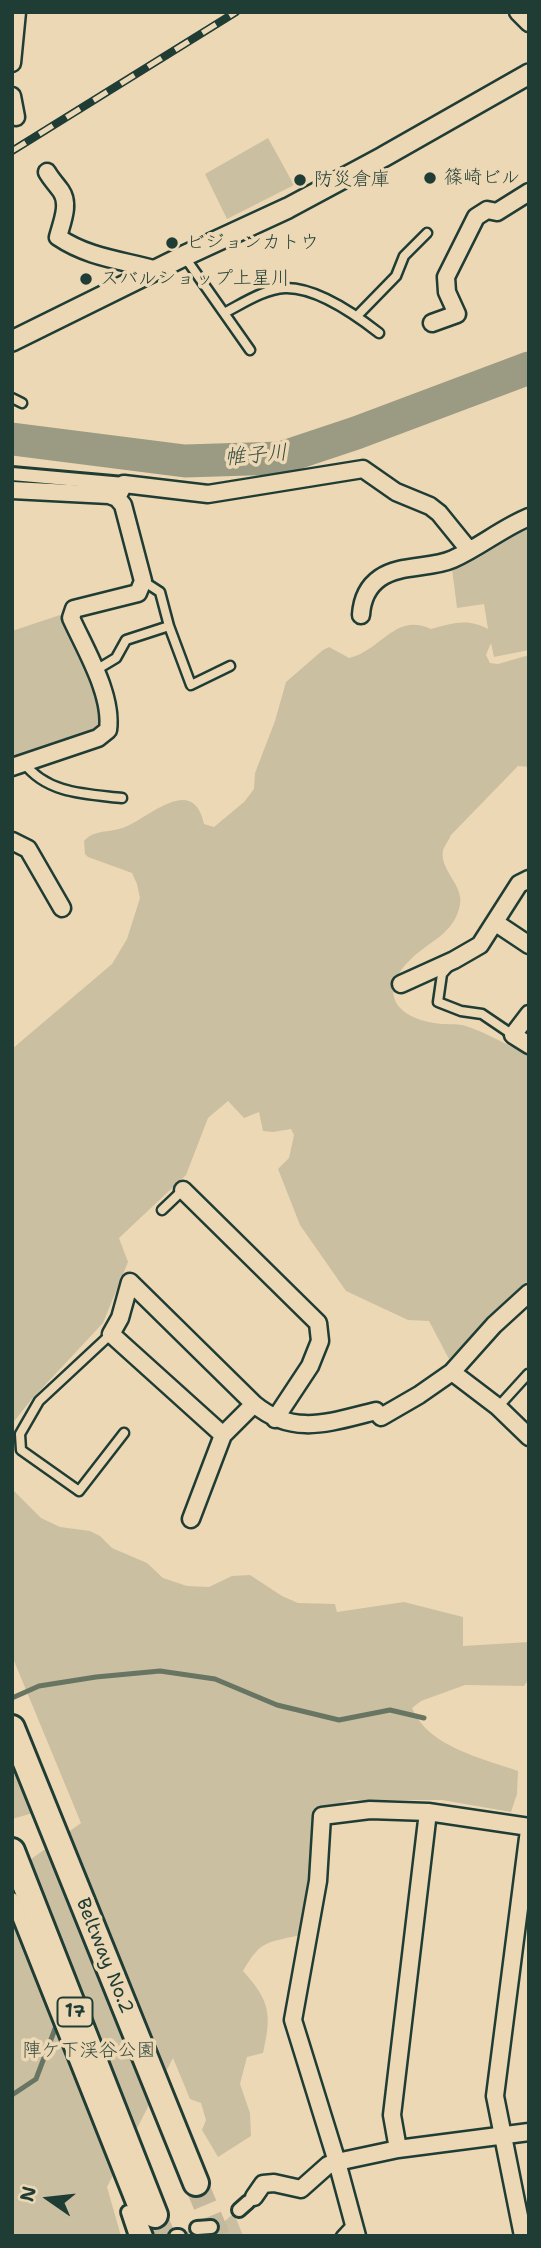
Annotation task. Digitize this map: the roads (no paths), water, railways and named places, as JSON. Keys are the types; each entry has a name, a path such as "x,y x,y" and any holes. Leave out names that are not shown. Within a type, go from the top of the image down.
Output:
{"main road":[{"name":"Beltway No.2","path":"12,1728 196,2183"},
{"name":"17","path":"12,1851 130,2180 150,2225"}],"street":[{"path":"12,63 17,12"},
{"path":"517,12 529,23"},
{"path":"12,341 288,208 529,74"},
{"path":"12,96 16,117"},
{"path":"47,172 61,192 66,208 58,237 75,249 95,257 118,259 157,270"},
{"path":"432,323 457,314 447,292 446,277 476,217 487,210 497,212 529,192"},
{"path":"12,474 120,491 208,494 363,468 396,492 439,513 469,550"},
{"path":"12,490 109,495 120,491"},
{"path":"18,765 98,738 108,730 110,718 96,670 71,618 74,609 138,593 143,580 120,491"},
{"path":"361,615 362,601 369,589 382,577 453,560 511,524 529,517"},
{"path":"12,841 28,849 62,908"},
{"path":"401,984 454,960 480,944 519,884 529,879"},
{"path":"496,923 529,945"},
{"path":"529,1014 513,1035 529,1045"},
{"path":"183,1190 317,1324 320,1341 310,1366 275,1419"},
{"path":"223,1435 111,1335 120,1318 130,1282 254,1404 275,1419 314,1425 376,1411 381,1417 419,1395 452,1372 494,1325 527,1298"},
{"path":"452,1372 525,1427"},
{"path":"191,1519 223,1435 254,1404"},
{"path":"355,2230 293,2020 318,1881 322,1816 370,1810 428,1812 529,1829 495,2096 523,2236"},
{"path":"398,2149 392,2115 428,1812"},
{"path":"12,1899 130,2180 121,2191 136,2236"},
{"path":"247,2203 263,2184 274,2183 301,2189 328,2165 337,2162 398,2149 529,2132"}],"lane":[{"path":"357,316 396,276 404,256 427,233"},
{"path":"184,256 250,350"},
{"path":"224,313 265,292 285,288 313,295 357,316 379,334"},
{"path":"12,398 22,403"},
{"path":"143,580 160,592 169,626 191,685 230,666"},
{"path":"96,670 116,658 126,640 169,626"},
{"path":"18,765 49,784 73,792 122,798"},
{"path":"454,960 442,974 438,1002 461,1011 482,1014 513,1035"},
{"path":"162,1210 183,1190"},
{"path":"111,1335 39,1401 20,1434 22,1450 79,1490 124,1433"},
{"path":"498,1407 528,1374"},
{"path":"341,2236 355,2230"}],"waterway":[{"name":"帷子川","path":"12,439 185,461 281,458 529,368"},
{"path":"12,1698 39,1686 160,1671 215,1679 277,1705 339,1720 390,1710 424,1718"},
{"path":"12,2095 36,2079 58,2021"}],"tunnel":[{"path":"196,2183 218,2236"},
{"path":"155,2215 163,2236"}],"railway":[{"path":"12,151 236,12"}],"place":[{"name":"篠崎ビル","path":"430,178"},
{"name":"防災倉庫","path":"300,180"},
{"name":"ビジョンカトウ","path":"172,243"},
{"name":"スバルショップ上星川","path":"86,279"}],"park label":[{"name":"陣ケ下渓谷公園","path":"89,2051"}]}
